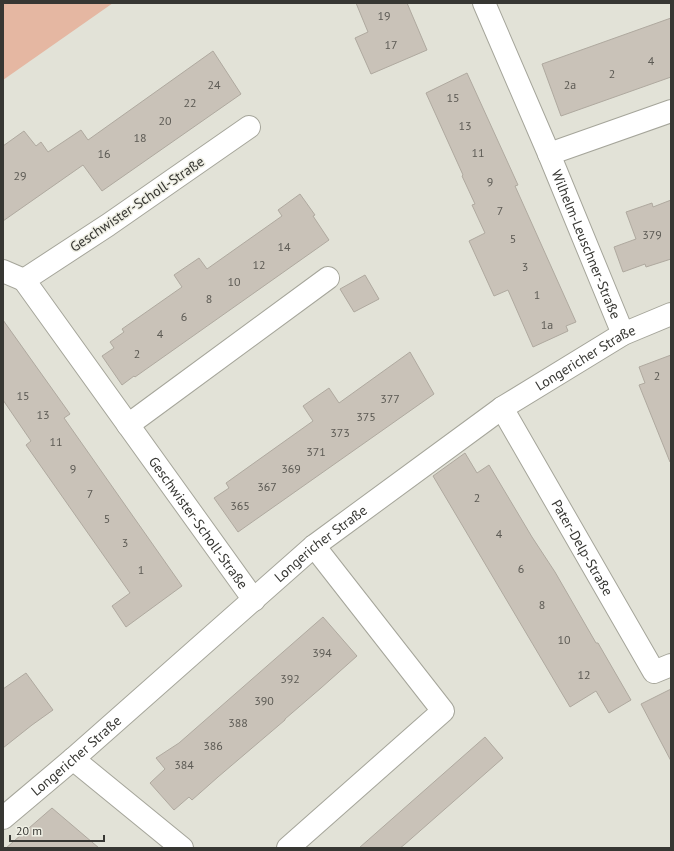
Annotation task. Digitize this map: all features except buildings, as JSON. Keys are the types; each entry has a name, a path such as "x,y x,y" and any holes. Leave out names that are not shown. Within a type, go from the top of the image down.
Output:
{"street":[{"name":"Wilhelm-Leuschner-Straße","path":"484,3 549,154 623,334"},
{"name":"Wilhelm-Leuschner-Straße","path":"549,154 671,110"},
{"name":"Geschwister-Scholl-Straße","path":"249,127 108,225 24,280 254,600"},
{"path":"3,271 24,280"},
{"path":"128,425 328,278"},
{"name":"Longericher Straße","path":"3,818 74,758 314,546 502,408 623,334 671,314"},
{"name":"Pater-Delp-Straße","path":"502,408 654,672 671,665"},
{"path":"288,848 443,710 314,546"},
{"path":"74,758 182,848"}],"shaded area":[{"path":"3,3 113,3 3,80"}]}
